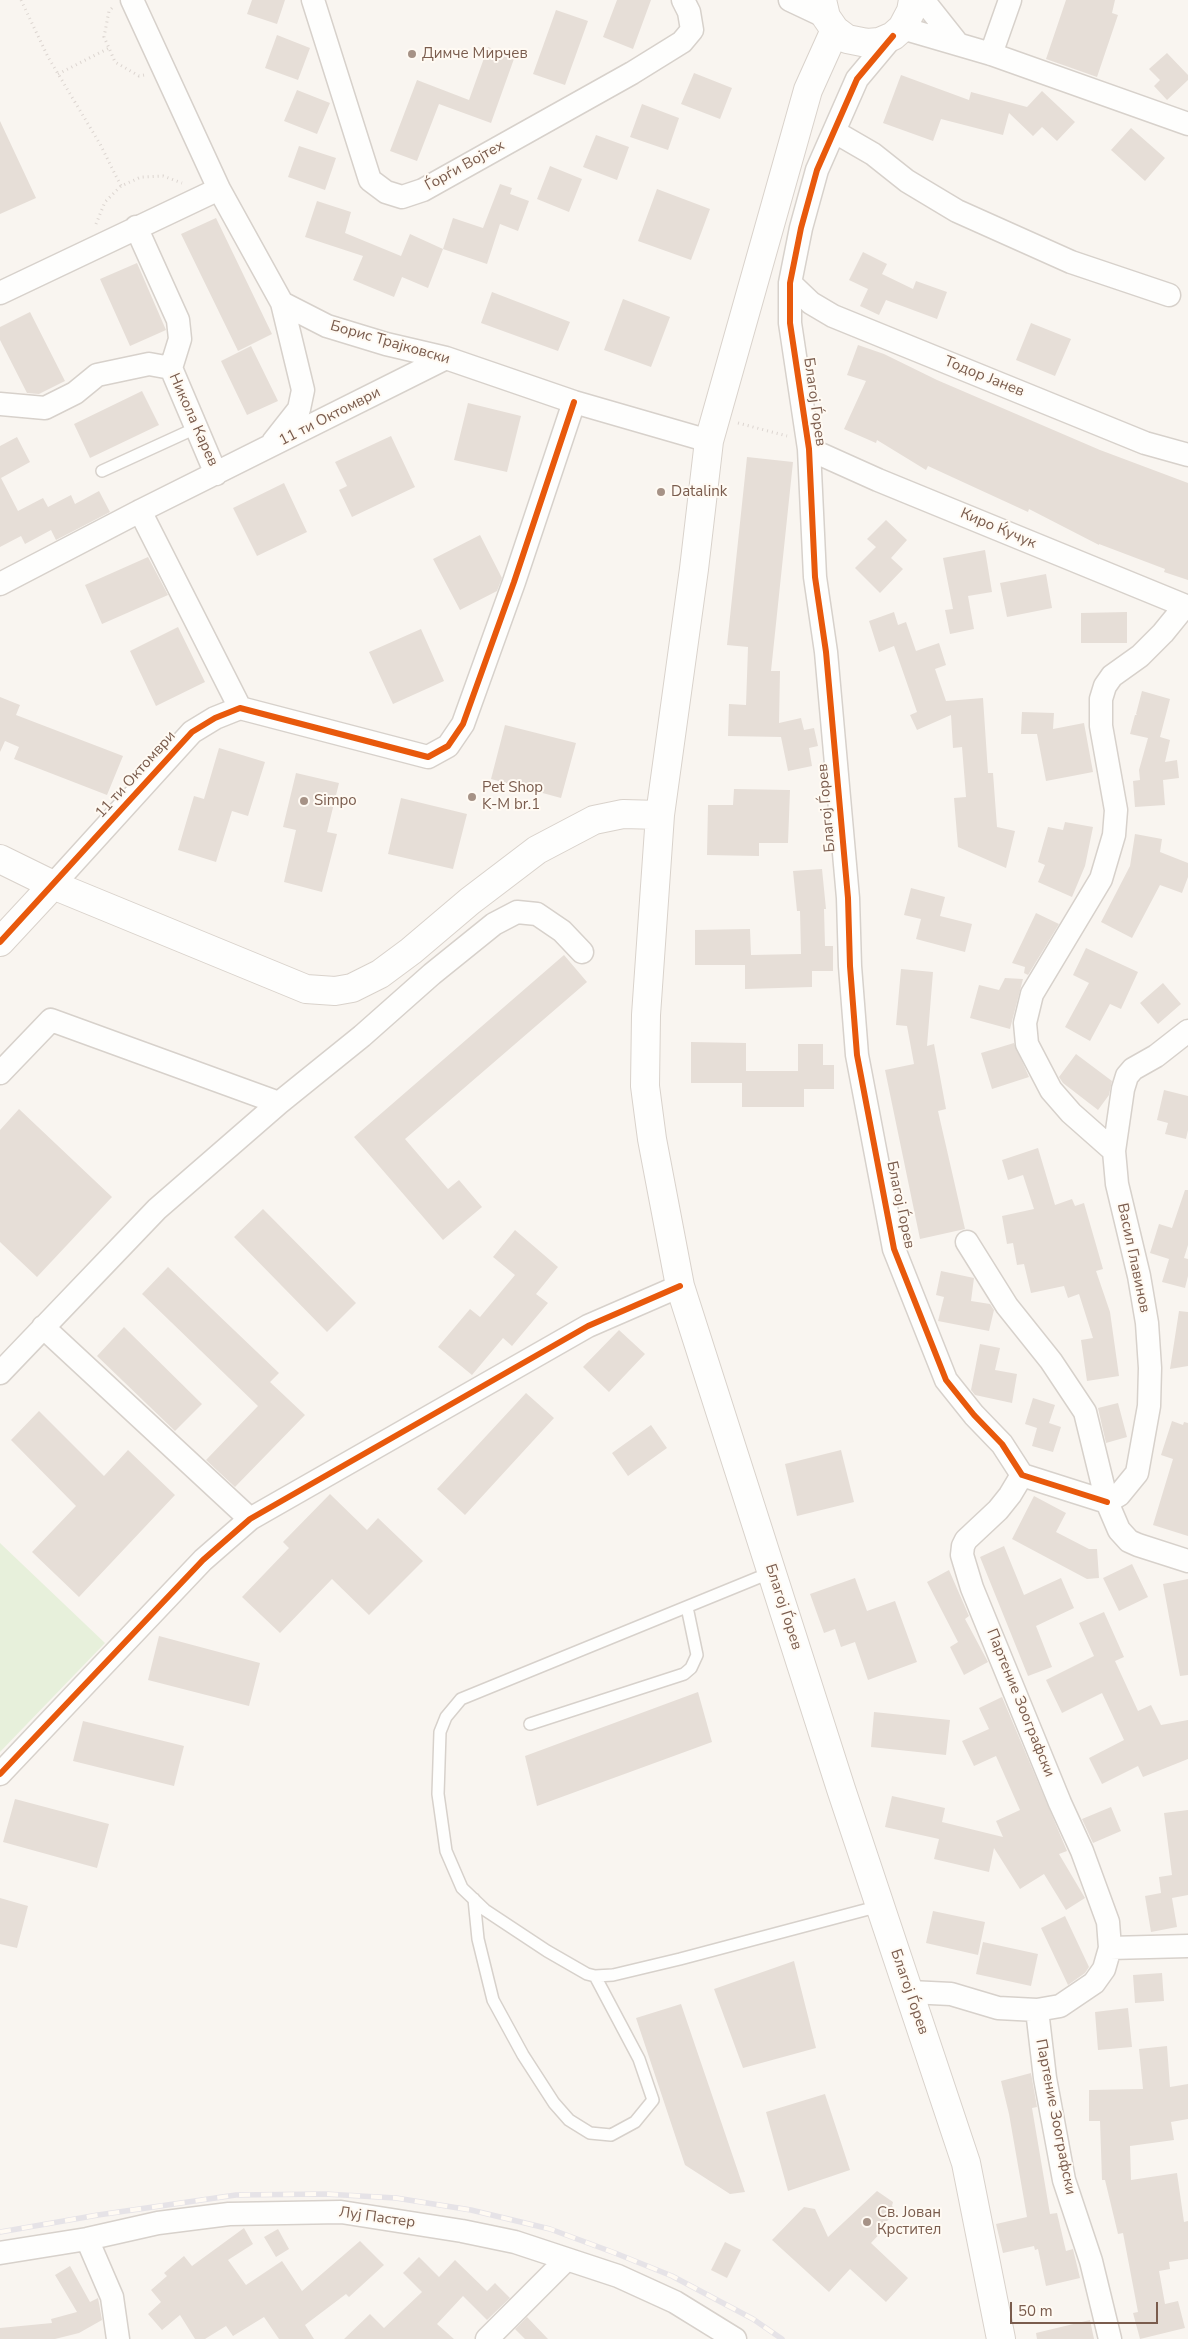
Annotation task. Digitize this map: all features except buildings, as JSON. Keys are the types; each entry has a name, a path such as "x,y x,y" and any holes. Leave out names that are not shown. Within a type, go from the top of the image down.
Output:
{"main road":[{"path":"834,22 878,42 897,32 912,11 913,0"},
{"name":"Благој Ѓорев","path":"834,22 808,90 713,429 660,815 646,1015 645,1086 652,1139 680,1286 880,1906 966,2163 1001,2339"},
{"path":"0,859 53,885 306,989 335,991 352,988 380,974 410,952 470,900 537,850 594,820 623,814 660,815"},
{"path":"0,942 53,885"}],"street":[{"name":"Ѓорѓи Војтех","path":"313,0 370,180 386,192 402,197 423,190 632,74 682,42 692,30 683,0"},
{"path":"790,0 834,22 856,78"},
{"path":"923,0 958,44"},
{"path":"991,54 1010,0"},
{"path":"123,3 166,73 210,193 282,303 304,390 298,409 268,448"},
{"path":"897,32 958,44 991,54 1188,124"},
{"name":"Благој Ѓорев","path":"897,32 856,78 835,132 817,170 801,228 790,283 790,324 808,445 815,577 826,652 848,898 850,966 857,1055 894,1248 946,1380 974,1415 1002,1444 1022,1474"},
{"path":"835,132 873,154 907,181 957,211 1071,262 1169,295"},
{"path":"0,293 210,193"},
{"path":"136,227 178,320 180,339 170,368"},
{"name":"Тодор Јанев","path":"790,283 811,303 833,316 1136,439 1188,455"},
{"name":"Борис Трајковски","path":"282,303 327,326 386,344 446,358 574,402 713,429"},
{"name":"11 ти Октомври","path":"0,584 140,511 446,358"},
{"name":"Никола Карев","path":"0,404 45,408 75,393 97,375 149,364 170,368 216,474"},
{"path":"140,511 240,708 428,757 448,746 463,724 514,582 574,402"},
{"name":"Киро Ќучук","path":"808,445 887,483 1186,606"},
{"path":"1114,1151 1071,1113 1050,1090 1027,1044 1025,1023 1032,994 1101,879 1114,835 1116,810 1101,726 1101,699 1105,686 1112,676 1140,656 1186,606"},
{"name":"11 ти Октомври","path":"53,885 192,732 215,718 240,708"},
{"path":"0,1373 157,1209 279,1103 362,1036 432,974 494,924 517,912 537,914 562,931 582,952"},
{"path":"0,1073 51,1020 279,1103"},
{"name":"Васил Главинов","path":"1107,1502 1119,1495 1138,1473 1149,1406 1150,1368 1147,1323 1139,1276 1116,1184 1114,1151 1123,1089 1127,1076 1139,1064 1156,1056 1188,1031"},
{"path":"968,1242 1008,1306 1051,1361 1085,1412 1107,1502 1119,1530 1129,1541 1188,1561"},
{"path":"0,1774 203,1560 250,1519 588,1326 680,1286"},
{"path":"43,1327 250,1519"},
{"path":"1022,1474 1107,1502"},
{"name":"Партение Зоографски","path":"910,1992 951,1994 998,2008 1037,2010 1060,2006 1094,1983 1104,1969 1110,1948 1108,1922 1082,1850 1060,1803 972,1588 962,1555 966,1540 998,1510 1010,1495 1022,1474"},
{"path":"1110,1948 1188,1946"},
{"name":"Партение Зоографски","path":"1037,2010 1045,2078 1064,2180 1091,2261 1110,2339"},
{"name":"Луј Пастер","path":"0,2253 87,2239 158,2223 228,2214 341,2212 462,2231 515,2242 618,2276 675,2302 735,2339"},
{"path":"87,2239 112,2297 118,2339"},
{"path":"487,2339 566,2260"}],"lane":[{"path":"102,471 196,428"},
{"path":"772,1572 461,1698 446,1716 440,1732 438,1785 446,1851 462,1888 485,1910 547,1951 587,1974 595,1976 614,1975 680,1959 880,1906"},
{"path":"530,1724 684,1674 691,1668 697,1655 687,1607"},
{"path":"474,1899 478,1939 493,2000 523,2055 554,2103 569,2120 590,2133 611,2135 635,2122 653,2100 639,2059 595,1976"}],"path":[{"path":"21,0 58,74 100,144 121,186"},
{"path":"123,3 109,11 104,38 115,62 139,76 166,73"},
{"path":"58,74 109,48"},
{"path":"96,247 98,216 105,202 121,186 141,177 163,176 210,193"},
{"path":"713,429 808,445"}],"green space":[{"path":"0,1543 105,1643 0,1752"}],"railway":[{"path":"0,2232 98,2215 236,2195 325,2194 396,2198 471,2210 550,2229 672,2276 753,2319 782,2339"}],"cycle path":[{"path":"893,36 857,79 817,170 801,228 790,283 790,323 809,449 815,577 826,652 848,898 850,966 857,1055 894,1249 946,1380 974,1415 1002,1444 1022,1475 1107,1502"},
{"path":"0,942 192,732 215,718 240,708 428,757 448,746 463,724 514,582 574,402"},
{"path":"0,1774 203,1560 250,1519 588,1326 680,1286"}],"place":[{"name":"Димче Мирчев","path":"412,54"},
{"name":"Datalink","path":"661,492"},
{"name":"Pet Shop K-M br.1","path":"472,797"},
{"name":"Simpo","path":"304,801"},
{"name":"Св. Јован Крстител","path":"867,2222"}]}
